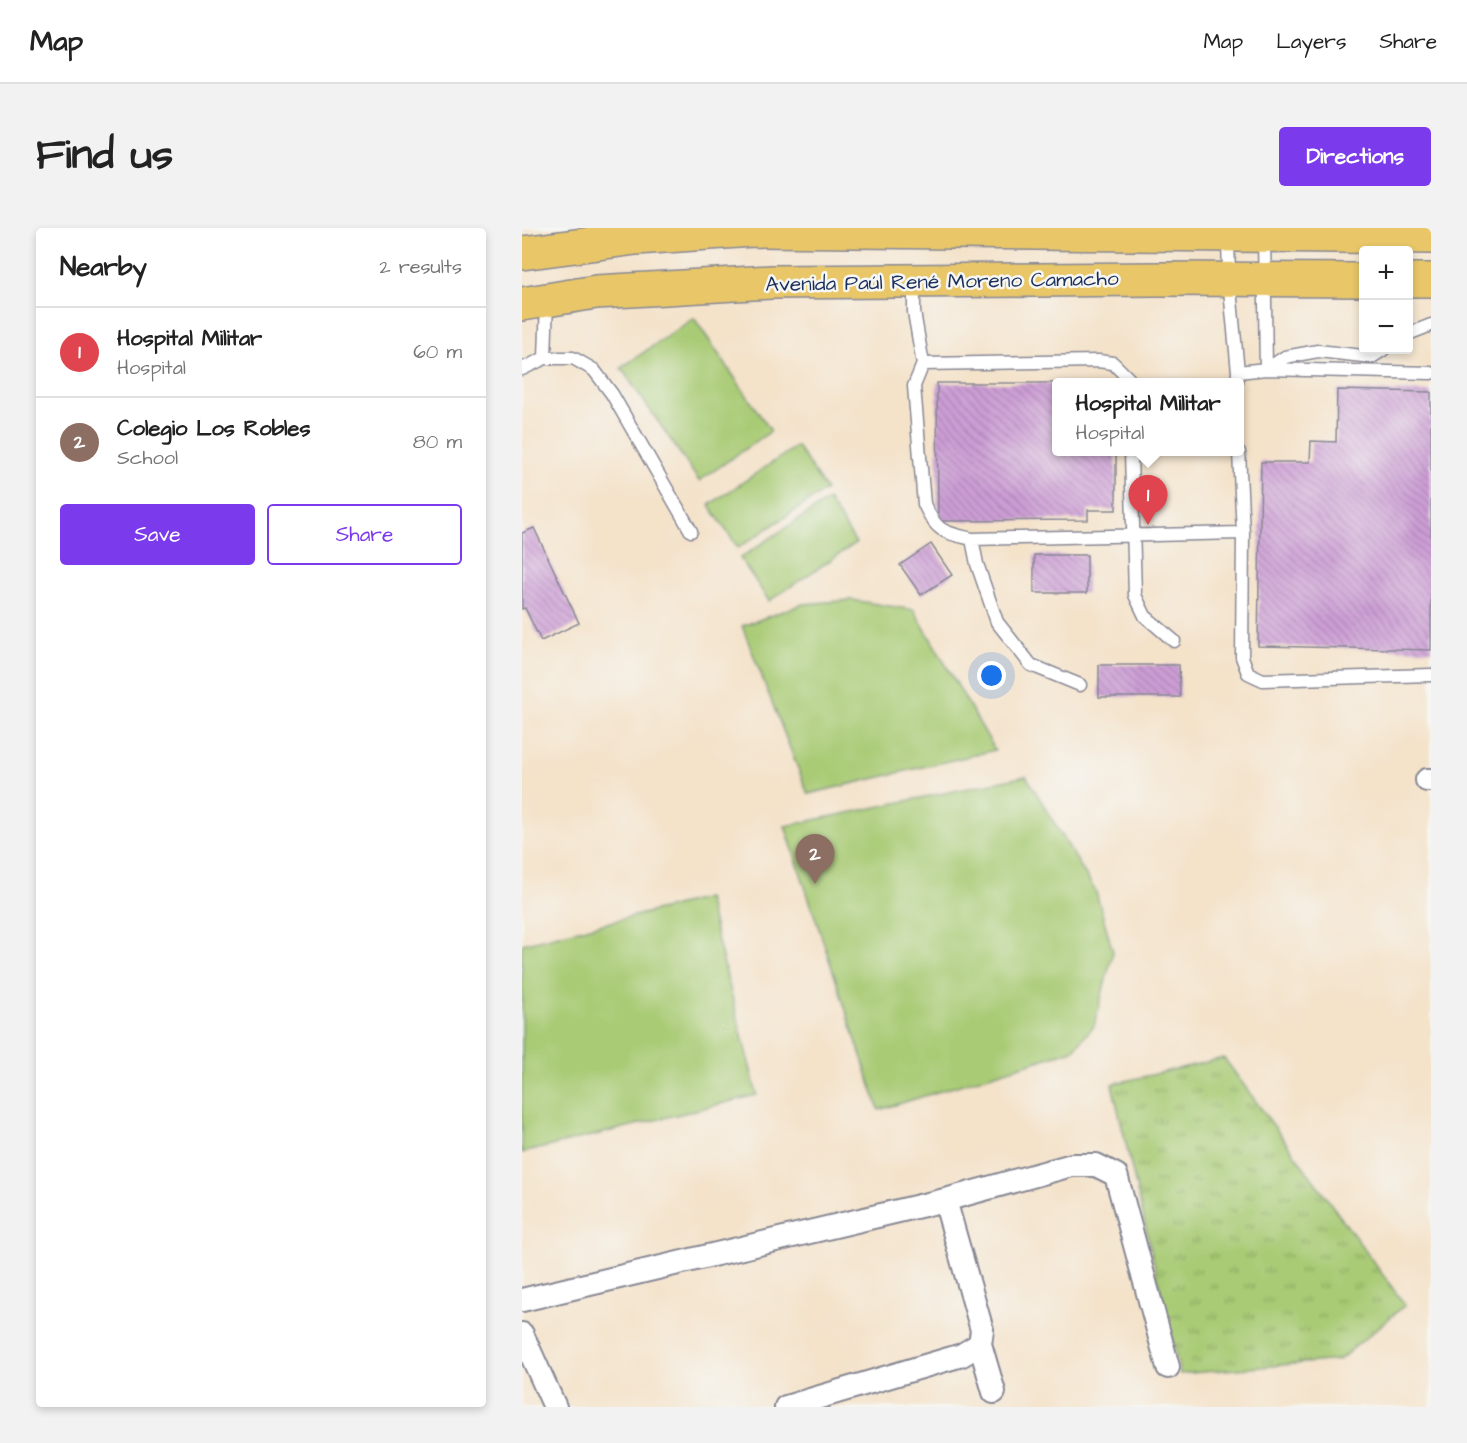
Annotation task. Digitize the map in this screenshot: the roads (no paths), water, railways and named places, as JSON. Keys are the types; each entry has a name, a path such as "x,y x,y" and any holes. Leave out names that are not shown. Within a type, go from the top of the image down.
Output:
{"main road":[{"name":"Avenida Paúl René Moreno Camacho","path":"522,253 636,238 753,230 1228,235 1372,232 1431,237"},
{"name":"Avenida Paúl René Moreno Camacho","path":"534,302 596,292 748,284 914,281 1359,280"},
{"path":"1413,280 1431,280"}],"street":[{"path":"522,1300 945,1200 1072,1166 1096,1166 1116,1175 1168,1367"},
{"path":"945,1200 982,1330 980,1344 994,1392"},
{"path":"522,1334 555,1407"},
{"path":"786,1407 962,1355 980,1344"}],"lane":[{"path":"1228,235 1237,377 1266,369 1431,373"},
{"path":"1264,235 1266,369"},
{"path":"914,281 914,312 923,364 914,386 924,504 931,520 944,532 972,539 1243,534"},
{"path":"534,302 545,358"},
{"path":"1413,332 1431,325"},
{"path":"1266,369 1285,357 1318,351 1372,357 1377,354"},
{"path":"522,369 545,358 573,358 594,370 612,394 691,531"},
{"path":"923,364 1098,361 1113,363 1128,378"},
{"path":"1131,456 1135,595 1145,616 1174,641"},
{"path":"1239,456 1243,534 1242,657 1248,673 1263,680 1431,675"},
{"path":"972,539 977,564 998,622 1031,665 1080,685"}],"place":[{"name":"Hospital Militar","path":"1148,525"},
{"name":"Colegio Los Robles","path":"815,884"}]}
